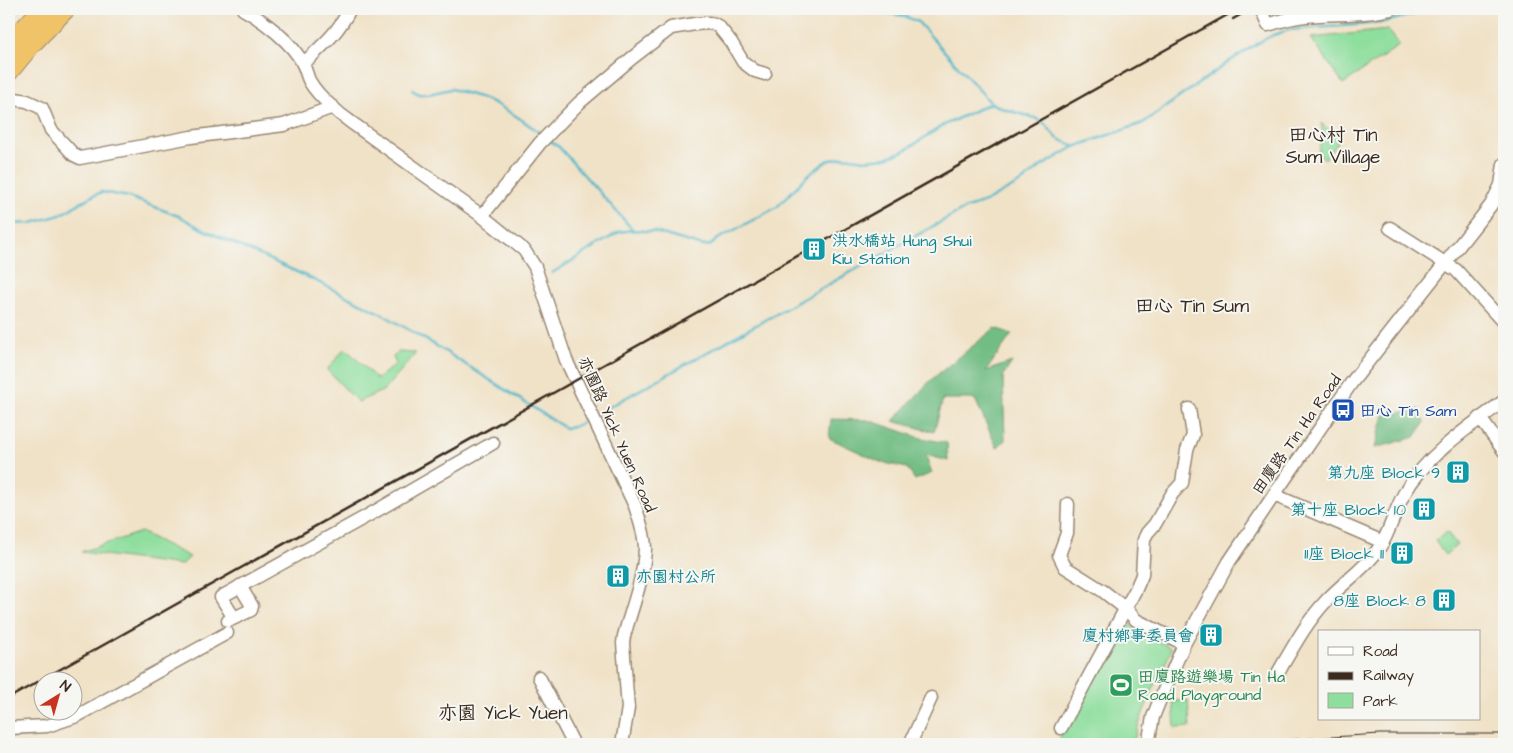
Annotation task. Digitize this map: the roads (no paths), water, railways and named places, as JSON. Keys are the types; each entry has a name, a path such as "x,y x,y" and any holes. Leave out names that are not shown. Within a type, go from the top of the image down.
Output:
{"highway":[{"path":"9,44 42,9"},
{"path":"9,72 32,44 66,9"}],"street":[{"name":"亦園路 Yick Yuen Road","path":"243,9 255,16 289,44 303,64 310,82 332,107 352,124 482,216 524,250 535,267 566,360 635,506 641,523 645,546 643,566 623,643 628,708 622,744"},
{"path":"303,64 332,37 350,9"},
{"path":"1261,9 1268,25 1291,18 1306,16 1362,13 1391,9"},
{"path":"482,216 540,143 578,102 672,28 695,24 714,24 719,27 731,42 743,62 755,71 765,74"},
{"path":"9,98 28,101 42,108 51,130 74,155 80,158 191,137 284,125 332,107"},
{"name":"田廈路 Tin Ha Road","path":"1148,744 1153,717 1184,644 1230,562 1352,382 1491,205 1500,185 1504,164"},
{"path":"1390,228 1456,270 1504,323"},
{"path":"1278,673 1311,620 1327,601 1374,555 1390,528 1404,494 1418,473 1440,451 1504,401"},
{"path":"1061,728 1126,609 1142,575 1145,536 1155,524 1172,494 1182,483 1187,450 1192,435 1188,409"},
{"path":"1480,418 1504,451"},
{"path":"229,625 221,597 376,511 493,443"},
{"path":"1274,495 1383,542"},
{"path":"1068,504 1067,533 1059,554 1065,567 1103,591 1126,609 1136,620 1184,644"},
{"path":"9,728 47,726 77,716 229,625 251,610 252,606 240,586"},
{"path":"538,677 572,741 569,744"},
{"path":"910,744 930,698"}],"waterway":[{"path":"858,9 904,16 918,22 991,103 1035,118 1044,123 1057,138 1073,146"},
{"path":"600,412 964,209 985,202 1023,181 1040,167 1074,147 1143,123 1233,59 1273,35 1289,30 1380,23 1412,15 1423,9"},
{"path":"412,90 419,94 428,94 451,89 479,97 494,103 542,134"},
{"path":"552,273 619,232 633,230 655,232 703,246 711,245 716,240 777,207 807,176 827,161 844,157 865,160 886,158 904,151 942,126 991,103"},
{"path":"549,140 559,147 633,230"},
{"path":"9,224 32,223 60,215 102,192 129,197 181,217 200,228 310,278 382,314 435,345 565,428 573,427 587,420"},
{"path":"9,736 27,736 48,732"}],"tram line":[{"path":"1218,744 1380,734 1504,734"}],"railway":[{"path":"9,698 1238,9"},
{"path":"1233,19 1251,9"}],"place":[{"name":"洪水橋站 Hung Shui Kiu Station","path":"814,249"},
{"name":"田心 Tin Sam","path":"1343,410"},
{"name":"第九座 Block 9","path":"1458,472"},
{"name":"第十座 Block 10","path":"1424,509"},
{"name":"11座 Block 11","path":"1402,553"},
{"name":"亦園村公所","path":"618,576"},
{"name":"8座 Block 8","path":"1444,600"},
{"name":"廈村鄉事委員會","path":"1211,635"},
{"name":"田廈路遊樂場 Tin Ha Road Playground","path":"1121,685"}],"district":[{"name":"田心村 Tin Sum Village","path":"1333,145"},
{"name":"田心 Tin Sum","path":"1192,305"},
{"name":"亦園 Yick Yuen","path":"503,712"}]}
